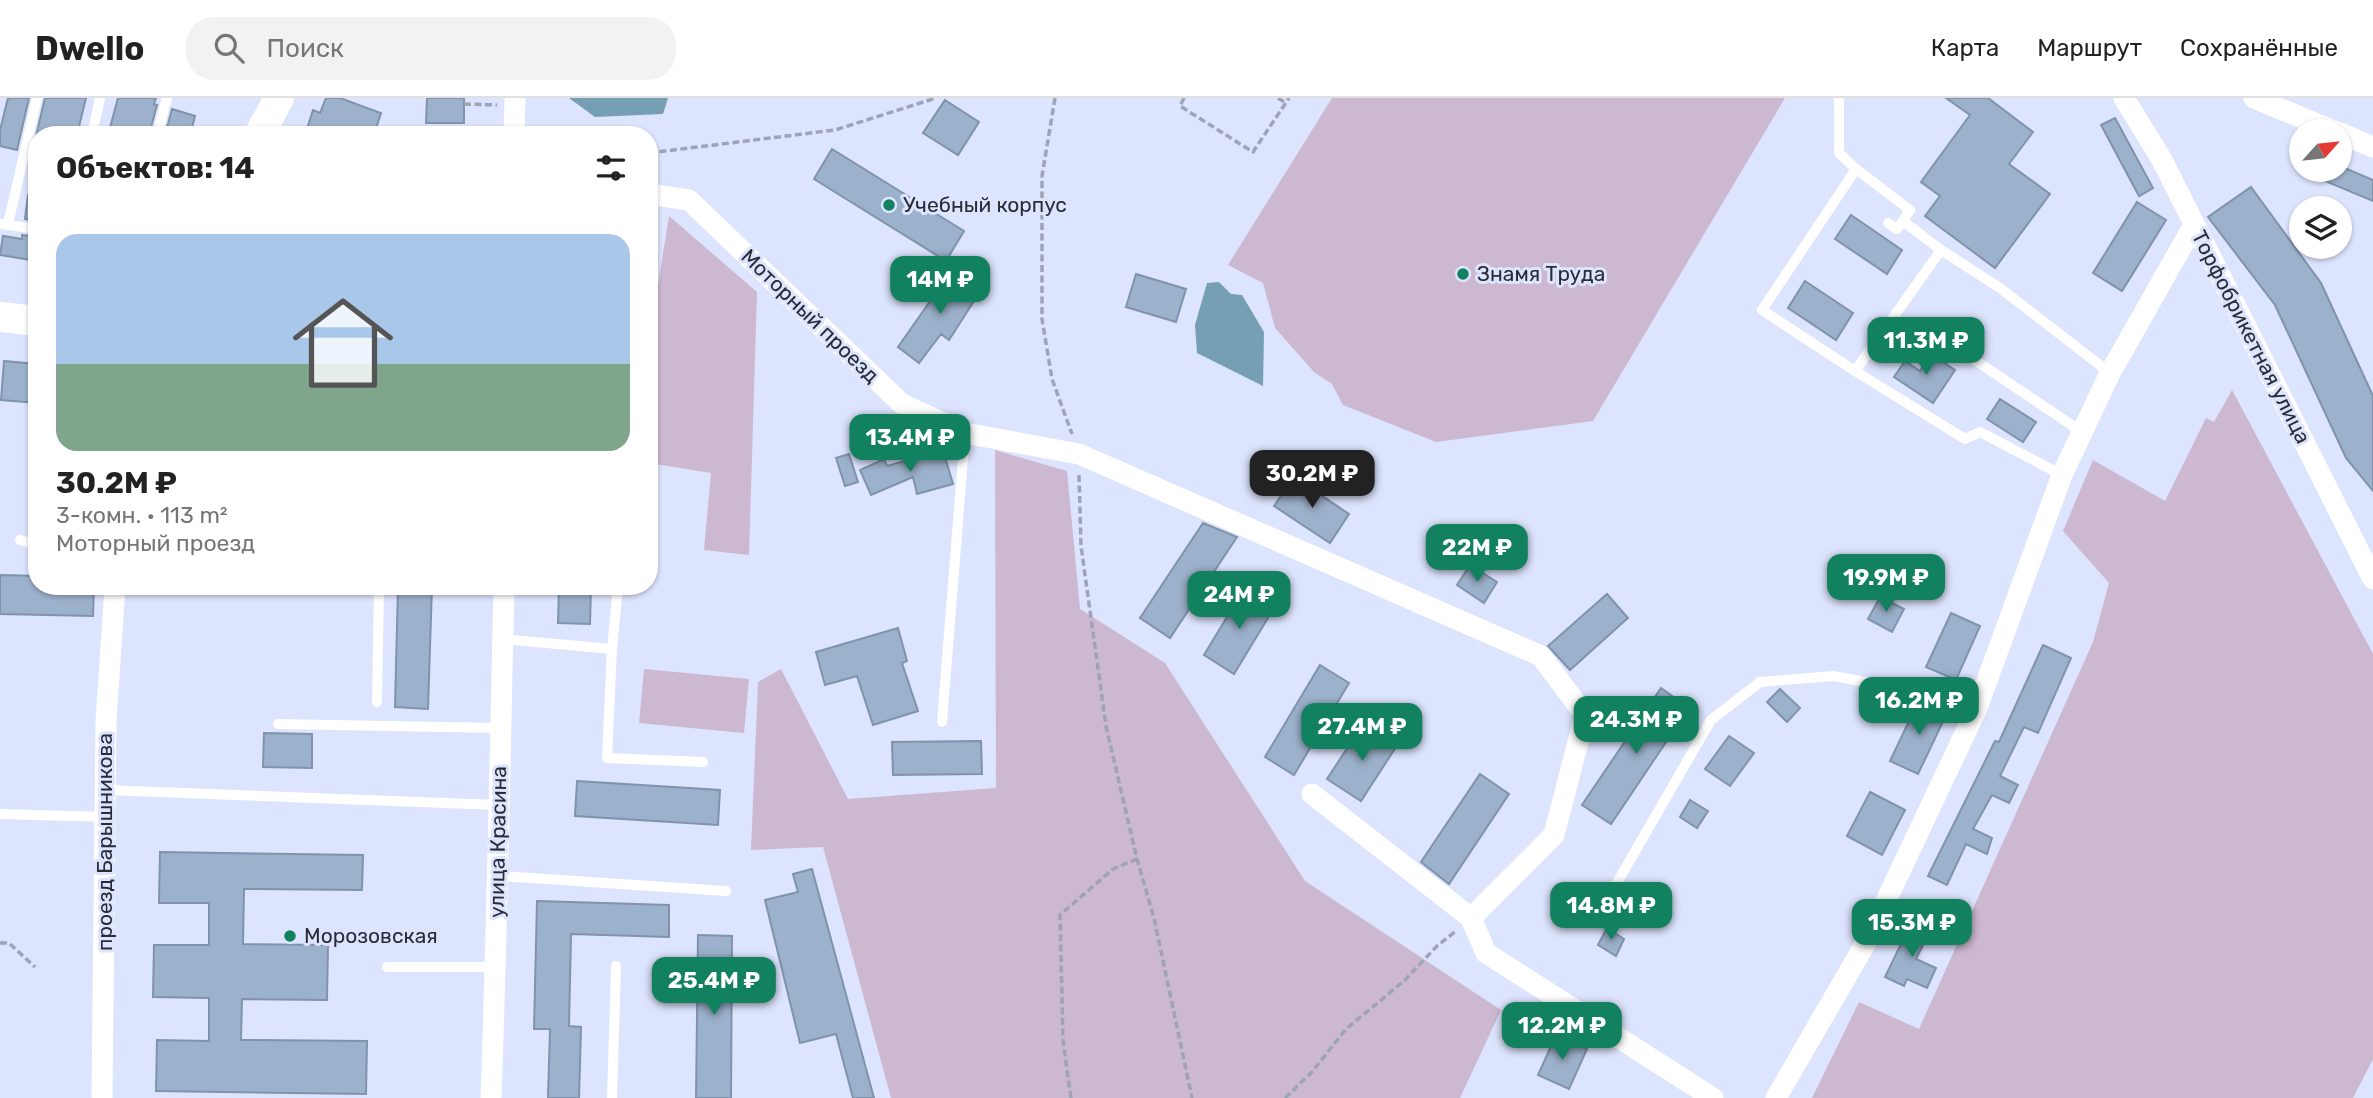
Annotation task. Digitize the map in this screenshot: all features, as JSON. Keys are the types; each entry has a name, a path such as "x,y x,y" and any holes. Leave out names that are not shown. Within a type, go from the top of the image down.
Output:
{"main road":[{"path":"264,126 279,98"},
{"path":"276,126 285,98"},
{"path":"0,317 28,320"}],"street":[{"name":"Торфобрикетная улица","path":"2124,98 2162,160 2373,579"},
{"path":"2254,98 2305,119"},
{"path":"509,102 513,126"},
{"path":"2352,138 2373,147"},
{"name":"Моторный проезд","path":"658,199 690,200 902,404 965,433 1079,454 1541,656 1585,715 1554,835 1471,918"},
{"path":"1776,1098 1868,939 1977,708 2062,475 2110,373 2194,225"},
{"name":"проезд Барышникова","path":"102,1098 106,721 114,595"},
{"name":"улица Красина","path":"491,1098 499,876 498,805 504,595"},
{"path":"1312,794 1471,918 1486,953 1713,1098"}],"lane":[{"path":"30,126 37,98"},
{"path":"94,126 100,98"},
{"path":"159,126 167,98"},
{"path":"1839,98 1839,153 1910,210 1897,229 1888,223"},
{"path":"28,132 4,224 28,228"},
{"path":"1856,169 1762,310 1965,439 1980,432 2062,475"},
{"path":"1903,220 1941,250 2000,288 2110,373"},
{"path":"1855,370 1941,250"},
{"path":"1948,342 2082,432"},
{"path":"942,722 965,433"},
{"path":"20,540 28,542"},
{"path":"377,702 379,595"},
{"path":"617,595 607,758 703,762"},
{"path":"503,639 612,649"},
{"path":"1615,886 1711,720 1760,682 1833,676 1916,691 1977,708"},
{"path":"278,723 500,728"},
{"path":"106,790 498,805"},
{"path":"0,814 106,817"},
{"path":"499,876 726,891"},
{"path":"612,1098 617,966"},
{"path":"387,967 496,967"}],"path":[{"path":"658,152 835,130 936,98"},
{"path":"1055,98 1042,176 1042,319 1052,379 1079,454 1081,546 1106,726 1137,859 1154,918 1192,1098"},
{"path":"1184,98 1180,106 1253,152 1289,98"},
{"path":"1278,98 1286,103"},
{"path":"464,104 509,102"},
{"path":"1070,1098 1063,1041 1060,915 1113,869 1137,859"},
{"path":"1285,1098 1312,1072 1346,1029 1404,981 1437,946 1471,918"},
{"path":"0,943 9,943 36,967"}],"shaded area":[{"name":"Знамя Труда","path":"1332,98 1785,98 1593,421 1436,442 1343,405 1332,384 1314,372 1275,328 1263,283 1228,265"},
{"path":"669,216 757,292 749,555 704,550 711,473 658,464 658,285"},
{"path":"2232,390 2373,654 2373,1059 2353,1098 1812,1098 1859,1002 1919,1029 2093,642 2109,583 2063,531 2093,460 2165,501 2206,418 2214,422"},
{"path":"995,450 1067,471 1080,609 1165,663 1305,881 1501,1010 1460,1098 891,1098 823,847 751,850 758,682 781,669 848,799 996,788"},
{"path":"644,669 749,679 744,733 639,723"}],"water":[{"path":"569,98 668,98 663,114 595,117"},
{"path":"1219,282 1231,294 1242,295 1264,332 1263,386 1197,353 1195,325 1207,283"}],"building":[{"path":"8,98 29,98 17,150 0,146 0,130"},
{"path":"45,98 86,98 79,126 38,126"},
{"path":"118,98 156,98 154,104 157,105 151,126 110,126"},
{"path":"326,98 340,98 381,113 377,126 308,126 313,110 320,113"},
{"path":"427,98 464,98 464,123 426,123"},
{"path":"1946,98 1988,98 2033,132 2009,164 2050,194 1995,268 1925,216 1940,196 1921,182 1970,115"},
{"path":"945,100 979,122 958,155 923,133"},
{"path":"172,109 195,116 192,126 167,126"},
{"path":"2115,118 2153,188 2139,196 2101,125"},
{"name":"Учебный корпус","path":"832,149 964,231 946,261 814,179"},
{"path":"2352,171 2373,180 2373,201 2328,182 2352,182"},
{"path":"2251,187 2289,239 2289,259 2304,259 2321,283 2373,396 2373,491 2346,458 2275,305 2208,217"},
{"path":"28,195 28,220 25,219"},
{"path":"2137,202 2166,220 2122,291 2093,273"},
{"path":"1851,215 1902,250 1887,274 1835,239"},
{"path":"22,235 28,236 28,260 0,255 3,236 22,239"},
{"path":"952,270 981,290 949,340 941,334 919,363 898,347"},
{"path":"1136,274 1186,289 1176,322 1126,307"},
{"path":"1805,281 1853,313 1836,340 1788,308"},
{"path":"1931,354 1955,370 1933,403 1894,377 1905,361 1920,371"},
{"path":"4,361 28,363 28,402 1,400"},
{"path":"2000,399 2036,422 2023,442 1987,419"},
{"path":"943,450 953,484 917,494 913,477 871,495 860,470 884,459 887,466"},
{"path":"849,454 858,482 845,486 836,458"},
{"path":"1294,477 1349,514 1330,543 1274,506"},
{"path":"1203,523 1237,537 1170,638 1140,618"},
{"path":"1470,565 1497,582 1484,603 1457,585"},
{"path":"0,575 28,576 28,595 94,595 93,616 0,614"},
{"path":"1244,589 1274,608 1234,674 1204,655"},
{"path":"1607,594 1628,618 1570,670 1548,646"},
{"path":"398,595 432,595 428,709 395,707"},
{"path":"559,595 591,595 590,624 558,623"},
{"path":"1880,597 1904,609 1892,632 1868,619"},
{"path":"1951,613 1980,626 1956,680 1926,667"},
{"path":"898,628 907,661 902,663 918,711 873,725 857,676 825,685 816,652"},
{"path":"2043,645 2071,658 2038,733 2024,727 2000,776 2018,785 2009,803 1992,795 1973,829 1992,838 1987,854 1966,844 1947,885 1928,876 1995,741 1999,742"},
{"path":"1320,665 1349,683 1294,775 1265,757"},
{"path":"1661,688 1689,708 1611,824 1582,805"},
{"path":"1780,689 1800,708 1787,722 1767,702"},
{"path":"1919,700 1948,711 1918,774 1890,761"},
{"path":"1363,724 1396,747 1361,801 1327,779"},
{"path":"264,733 312,734 312,768 263,767"},
{"path":"1729,736 1754,753 1730,786 1705,769"},
{"path":"981,741 982,774 893,775 892,742"},
{"path":"1480,774 1509,794 1449,884 1421,862"},
{"path":"577,781 720,790 718,825 575,816"},
{"path":"1870,792 1905,810 1882,855 1847,836"},
{"path":"1690,800 1708,811 1697,828 1680,817"},
{"name":"Морозовская","path":"160,852 363,855 362,890 244,889 243,944 328,945 327,1000 242,999 241,1040 367,1041 366,1094 156,1091 157,1040 209,1041 209,998 153,997 154,945 209,945 209,903 159,903"},
{"path":"812,869 874,1098 853,1098 836,1034 800,1043 765,900 798,892 793,874"},
{"path":"537,901 669,905 669,937 571,934 569,1026 581,1027 579,1098 548,1098 550,1029 534,1029"},
{"path":"1912,921 1931,929 1916,959 1936,968 1927,988 1907,979 1904,986 1885,977"},
{"path":"1607,928 1624,939 1616,956 1598,945"},
{"path":"698,935 732,936 731,1098 696,1098"},
{"path":"1556,1035 1587,1049 1569,1089 1538,1075"}],"place":[{"name":"Учебный корпус","path":"889,205"},
{"name":"Знамя Труда","path":"1463,274"},
{"name":"Морозовская","path":"290,936"}]}
